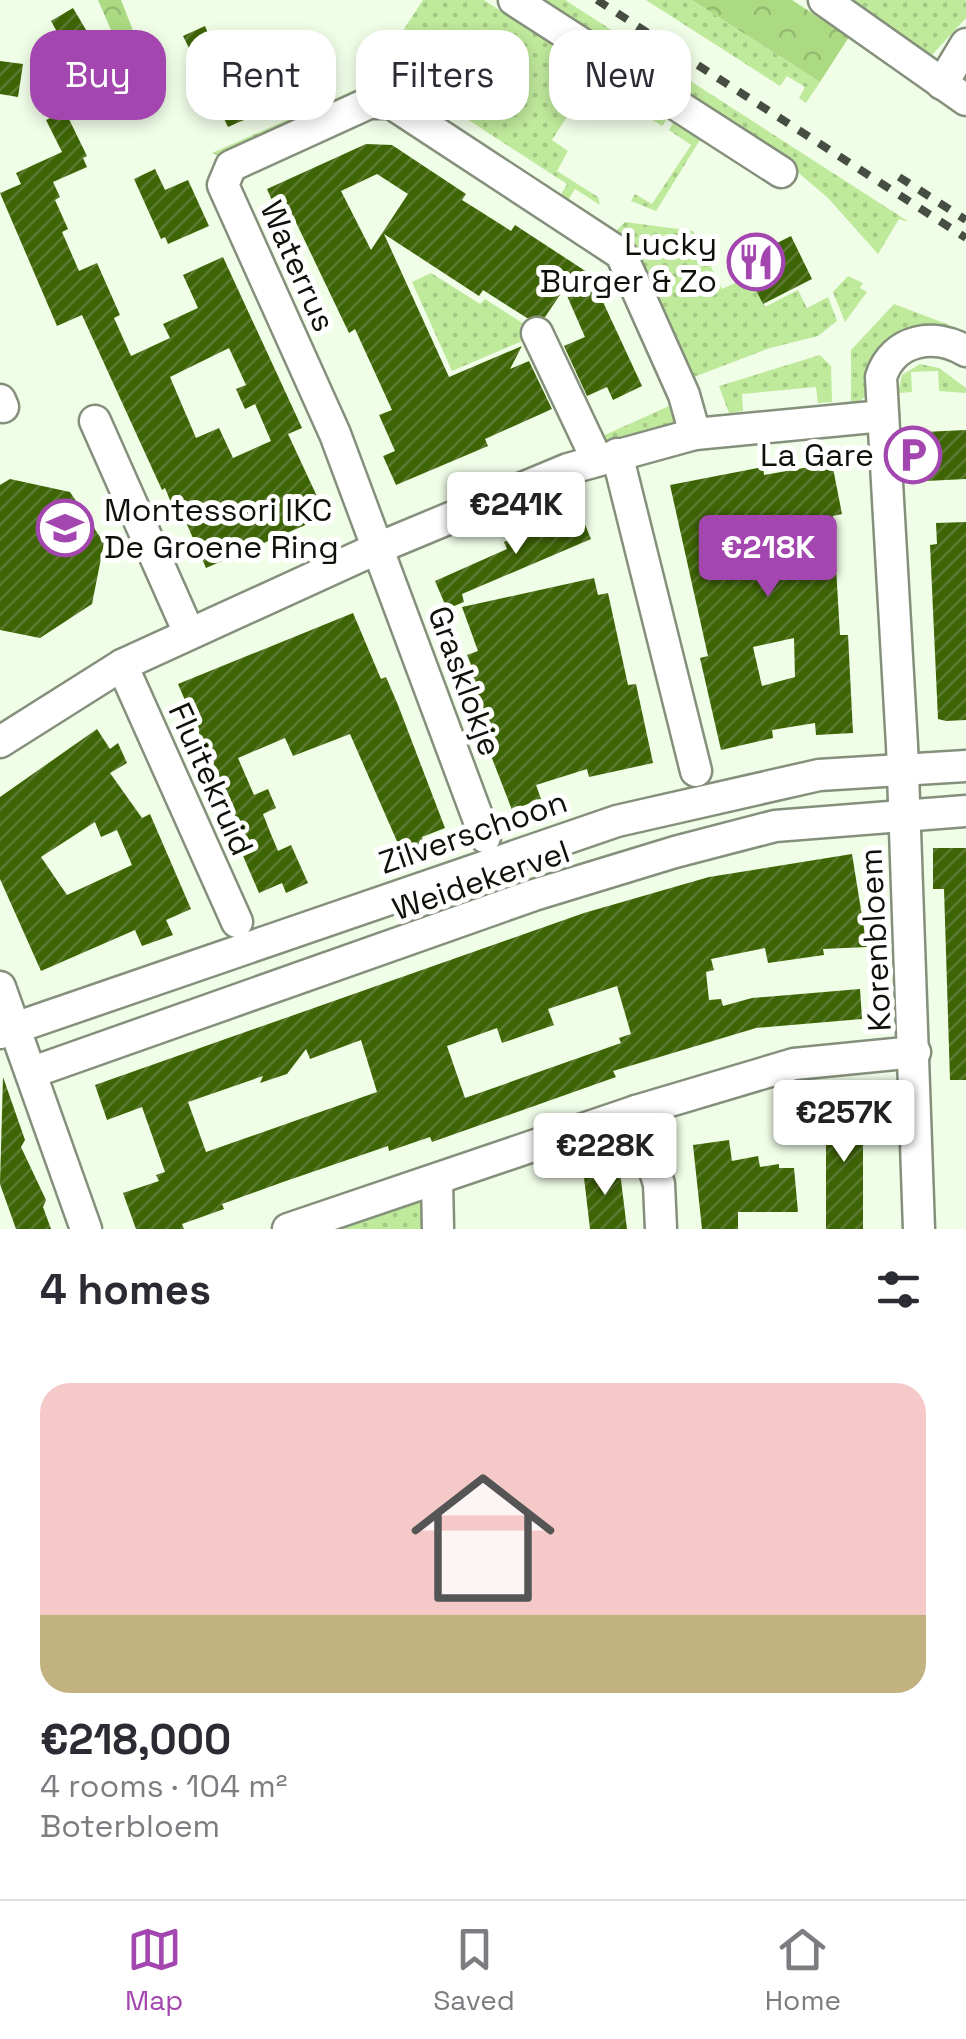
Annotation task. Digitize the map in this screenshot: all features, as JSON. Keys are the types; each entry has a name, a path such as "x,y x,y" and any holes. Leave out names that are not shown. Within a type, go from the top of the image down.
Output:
{"street":[{"path":"514,0 782,172"},
{"path":"824,0 954,92 966,44"},
{"name":"Waterrus","path":"378,548 335,434 223,185 231,166 369,103 391,103 621,254 684,396 695,434"},
{"path":"538,332 607,457 696,771"},
{"name":"Korenbloem","path":"918,1229 903,768 881,378 890,358 900,349 932,340 946,341 966,351"},
{"path":"0,742 122,665 378,548 607,457 695,434 883,416"},
{"path":"95,421 189,634"},
{"name":"Grasklokje","path":"378,548 485,838"},
{"name":"Fluitekruid","path":"122,665 237,922"},
{"name":"Zilverschoon","path":"8,1030 617,821 819,775 966,766"},
{"name":"Weidekervel","path":"33,1072 534,896 675,852 775,826 966,811"},
{"path":"0,987 8,1030 33,1072 86,1229"},
{"path":"288,1229 636,1110 794,1064 915,1052"},
{"path":"636,1110 660,1184 661,1229"},
{"path":"437,1179 438,1229"}],"green space":[{"path":"98,0 121,0 133,30 111,30"},
{"path":"423,0 484,0 549,42 549,120 565,120 552,140 568,151 557,171 598,197 600,205 575,189 565,205 558,200 567,184 468,120 529,120 529,30 403,30"},
{"path":"530,0 565,0 611,30 577,30"},
{"path":"646,0 692,0 820,82 806,103 799,98 805,87 787,76 780,86"},
{"path":"692,0 792,0 849,37 820,82"},
{"path":"853,0 966,0 966,18 931,56 868,17"},
{"path":"691,81 909,222 899,219 878,254 828,198 800,174 691,104"},
{"path":"356,89 356,117 225,158 212,153 287,120 336,120 336,98"},
{"path":"673,123 700,140 656,211 631,201 635,194 652,204 691,145 669,130"},
{"path":"625,222 693,231 722,289 749,277 765,307 798,290 807,308 828,297 837,321 818,336 770,348 686,380 679,362 682,351 636,247 614,233"},
{"path":"431,273 480,304 485,299 524,324 520,326 527,339 452,371 412,282"},
{"path":"848,276 863,283 860,288 867,292 845,322 833,292"},
{"path":"894,304 952,326 916,326 892,338 877,362 868,395 851,407 851,350"},
{"path":"820,355 831,366 832,402 818,403 816,387 742,394 743,411 729,413 719,386"},
{"path":"920,364 939,368 966,388 966,393 939,391 938,371 911,372 912,392 898,393 902,375"},
{"path":"678,402 678,424 600,450 596,439"},
{"path":"422,1193 423,1229 318,1229"}],"building":[{"path":"73,8 86,30 56,30 51,21"},
{"path":"0,61 23,64 18,97 0,94"},
{"path":"46,120 69,120 87,156 83,158 87,167 53,182 60,197 55,200 68,229 62,232 79,271 97,263 120,315 114,318 131,356 170,338 163,324 198,308 183,275 223,257 302,428 288,434 321,505 305,511 310,523 206,568 182,513 176,515 165,488 162,490 82,315 57,326 0,193 21,184 16,173 62,152","holes":["229,348 246,385 236,389 245,409 255,404 271,441 233,458 219,428 196,438 170,377"]},
{"path":"224,120 244,120 228,127"},
{"path":"366,144 392,145 466,194 462,200 511,231 515,225 590,274 642,386 613,400 607,387 587,396 564,346 585,337 564,289 545,317 527,318 483,290 479,296 384,234 449,377 522,346 510,369 529,361 552,409 485,439 488,446 396,485 383,456 395,451 379,415 392,410 355,329 349,333 292,214 280,219 267,189","holes":["377,174 408,194 371,250 341,191"]},
{"path":"155,169 165,190 188,180 209,226 168,244 165,237 161,239 134,179"},
{"path":"791,236 812,279 763,304 741,261"},
{"path":"966,430 966,479 926,481 923,432"},
{"path":"832,463 842,514 833,516 840,635 848,635 853,733 816,735 815,723 772,730 773,738 721,750 700,658 708,656 670,485 763,467 764,475","holes":["780,519 782,571 745,573 734,527","794,638 795,677 762,686 753,647"]},
{"path":"10,479 70,492 104,543 92,604 40,638 0,630 0,485"},
{"path":"579,510 591,539 462,594 464,602 447,609 435,581 507,549 504,542"},
{"path":"966,522 966,720 946,721 938,719 930,545 937,544 936,523"},
{"path":"594,578 598,595 608,593 628,685 636,684 653,763 589,777 587,769 536,785 541,799 512,810 483,735 490,732 469,677 475,674 467,655 478,651 462,607"},
{"path":"353,613 381,679 386,677 398,705 445,828 422,837 425,847 403,855 350,734 293,756 285,738 238,758 254,795 268,789 276,808 263,814 278,851 291,845 308,883 286,893 282,883 259,893 207,772 214,768 178,684"},
{"path":"97,729 110,749 118,743 127,763 110,773 142,818 150,814 191,909 166,920 173,935 142,946 135,930 41,971 0,879 0,797","holes":["95,822 101,837 117,830 132,865 67,895 41,857"]},
{"path":"933,848 966,848 966,1080 950,1080 944,889 933,889"},
{"path":"852,854 867,947 823,949 824,955 768,963 765,948 711,959 714,970 706,972 709,1000 721,999 723,1006 752,998 860,989 862,1019 756,1028 613,1071 616,1077 432,1142 430,1137 389,1151 388,1146 283,1182 222,1204 224,1209 182,1224 184,1229 136,1229 123,1193 159,1181 156,1175 165,1172 142,1107 107,1120 95,1085 584,913 709,877","holes":["617,986 631,1034 619,1038 621,1043 465,1098 447,1046 497,1028 502,1043 554,1025 548,1009","361,1040 377,1092 206,1152 188,1102 263,1076 260,1083 287,1074 306,1049 310,1059"]},
{"path":"3,1077 25,1140 21,1147 46,1200 43,1207 51,1229 16,1229 0,1184"},
{"path":"826,1100 863,1100 863,1229 826,1229"},
{"path":"729,1140 732,1161 758,1156 760,1167 779,1164 779,1168 794,1168 798,1212 738,1212 738,1229 702,1229 693,1145"},
{"path":"619,1164 627,1229 590,1229 583,1169"}],"railway":[{"path":"597,0 966,238"},
{"path":"899,177 966,220"}],"place":[{"name":"Lucky Burger & Zo","path":"756,262"},
{"name":"La Gare","path":"913,455"},
{"name":"Montessori IKC De Groene Ring","path":"65,528"}]}
